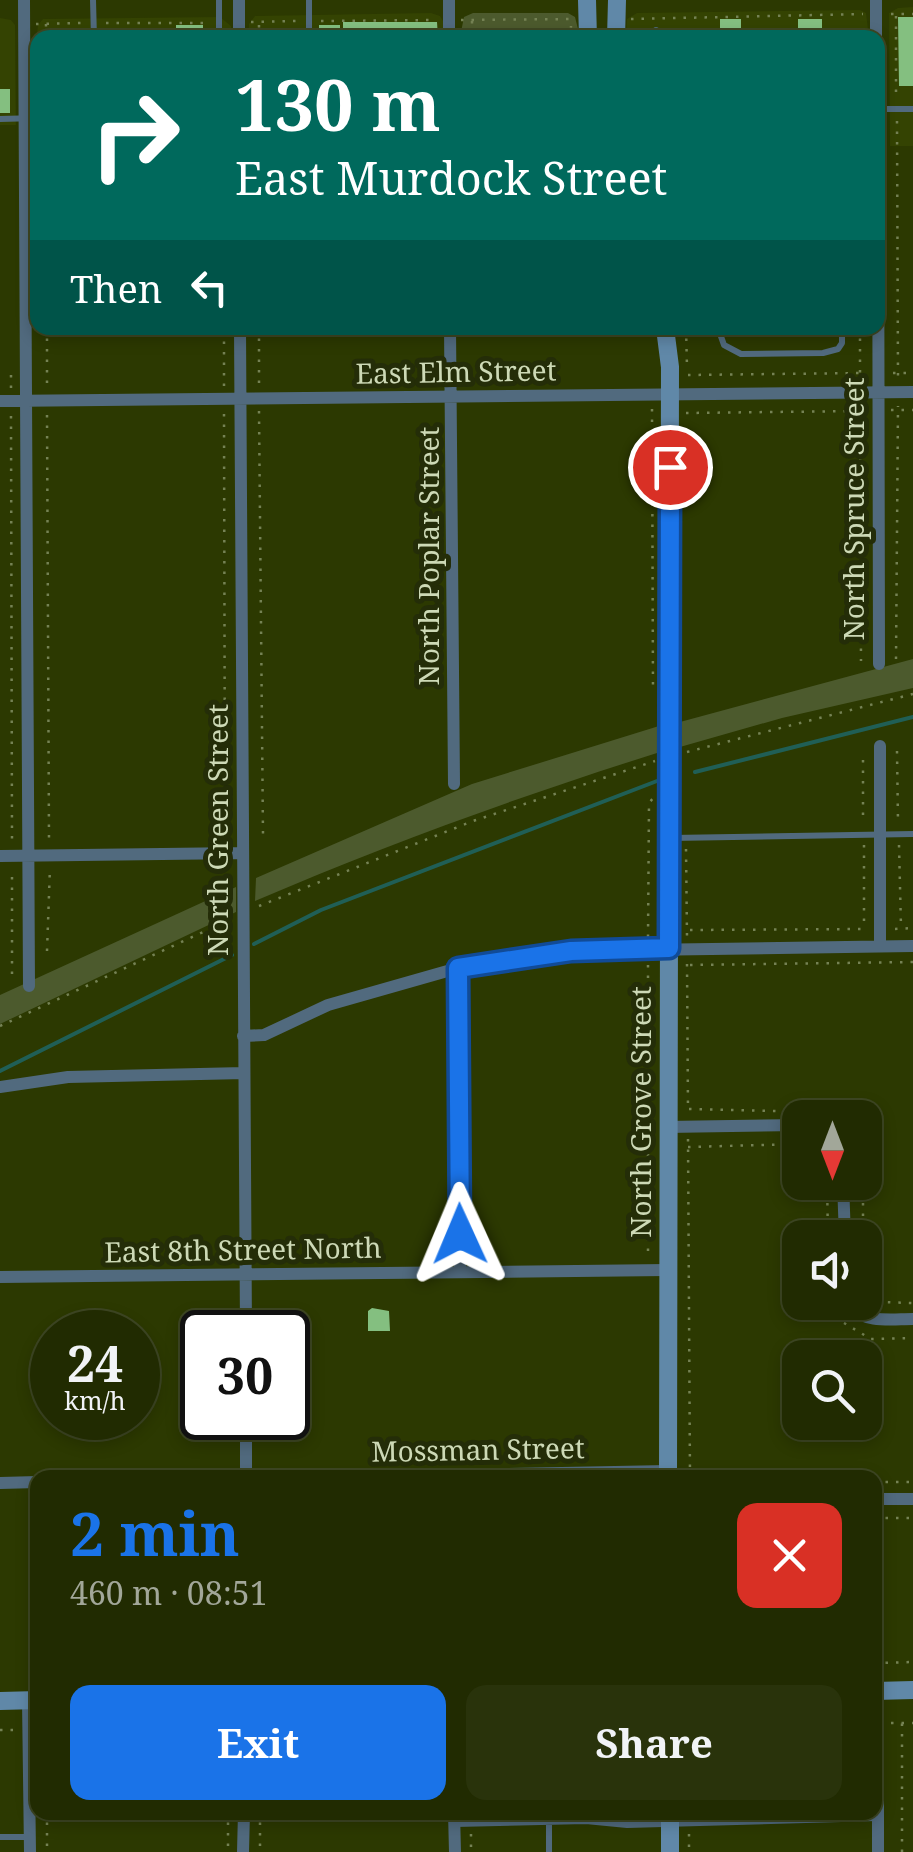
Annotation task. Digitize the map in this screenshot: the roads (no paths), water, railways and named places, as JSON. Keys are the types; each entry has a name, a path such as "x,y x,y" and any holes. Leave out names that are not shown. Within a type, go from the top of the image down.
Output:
{"street":[{"path":"24,0 30,101"},
{"path":"239,0 239,30"},
{"path":"449,0 449,30"},
{"path":"587,0 588,30"},
{"path":"616,30 617,0"},
{"path":"876,0 876,30"},
{"path":"29,986 30,188"},
{"name":"North Green Street","path":"240,335 246,1310"},
{"name":"North Poplar Street","path":"450,335 454,784"},
{"name":"North Grove Street","path":"665,335 680,755 678,948 659,1270 668,1470"},
{"name":"North Spruce Street","path":"878,335 879,664"},
{"name":"East Elm Street","path":"6,401 906,392"},
{"path":"880,746 880,946"},
{"path":"0,856 243,854"},
{"path":"244,1036 264,1035 328,1005 458,968 571,951 913,946"},
{"path":"458,968 460,1272"},
{"path":"0,1088 68,1078 244,1072"},
{"path":"666,1127 782,1119"},
{"name":"East 8th Street North","path":"0,1276 659,1270"},
{"path":"882,1319 913,1319"},
{"path":"246,1440 246,1470"},
{"path":"0,1483 30,1482"},
{"path":"882,1499 913,1498"},
{"path":"882,1690 913,1690"},
{"path":"0,1701 30,1700"},
{"path":"30,1820 30,1852"},
{"path":"244,1820 244,1852"},
{"path":"454,1820 454,1852"},
{"path":"670,1820 670,1852"},
{"path":"878,1820 878,1852"}],"lane":[{"path":"94,0 94,30"},
{"path":"219,0 219,30"},
{"path":"309,0 310,30"},
{"path":"885,111 913,109"},
{"path":"0,118 30,118"},
{"path":"720,335 724,345 741,354 823,354 838,350 842,335"},
{"path":"678,838 913,834"},
{"path":"502,1820 563,1820"},
{"path":"590,1820 601,1825 644,1820"},
{"path":"549,1822 549,1852"},
{"path":"0,1836 30,1837"}],"waterway":[{"path":"695,772 913,717"},
{"path":"254,944 321,910 657,781"},
{"path":"0,1071 232,955"}]}
